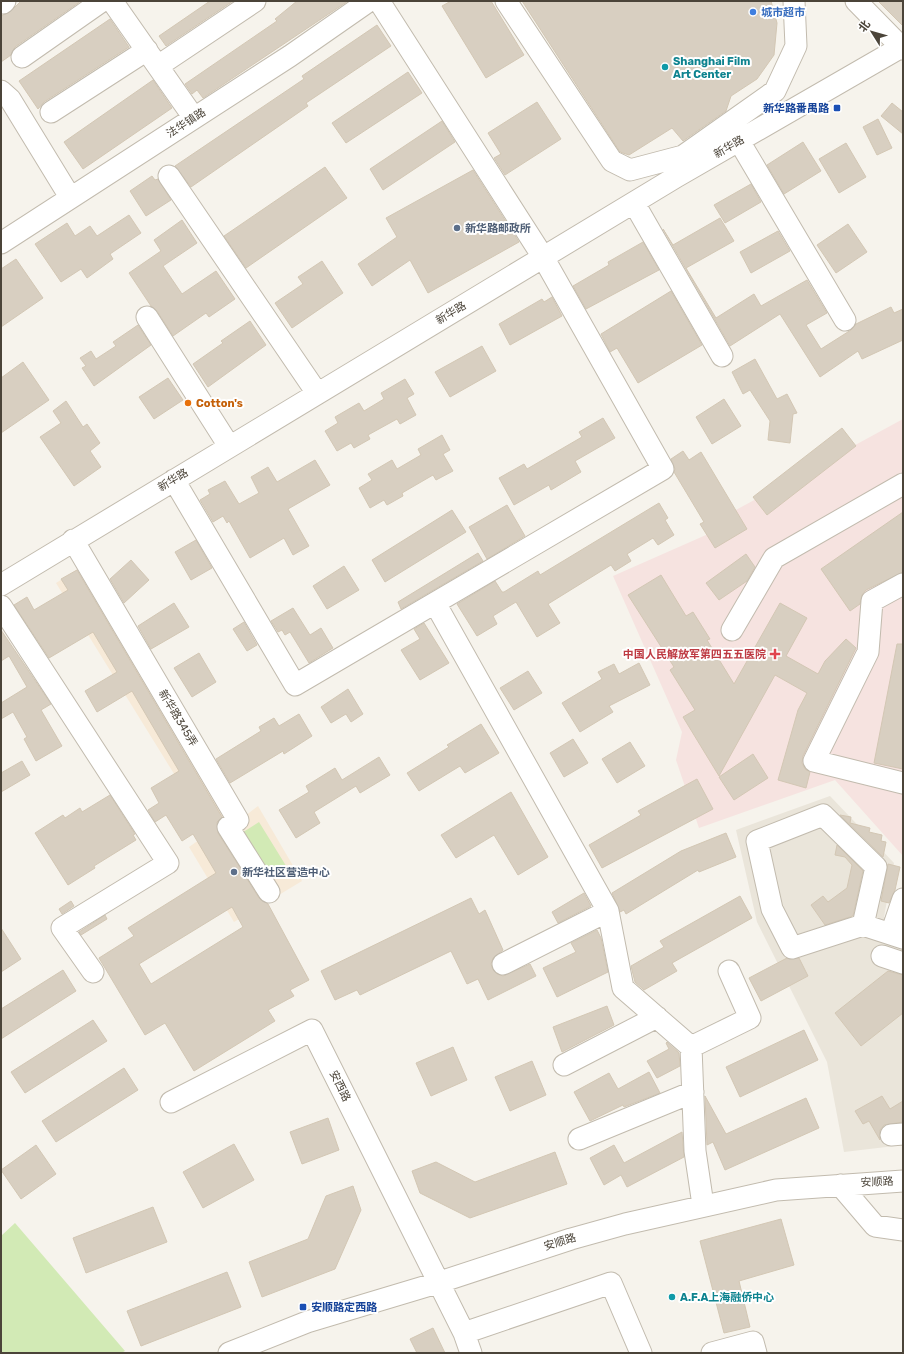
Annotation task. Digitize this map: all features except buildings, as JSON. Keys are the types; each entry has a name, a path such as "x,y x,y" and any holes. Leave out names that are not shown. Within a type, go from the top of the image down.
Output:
{"street":[{"path":"22,57 102,1"},
{"path":"112,1 194,118"},
{"path":"51,112 256,1"},
{"name":"法华镇路","path":"4,233 70,197 290,56 369,1"},
{"path":"174,480 295,685 663,469 543,257 379,1"},
{"path":"506,1 612,161 630,170 689,161 775,91 796,46 794,1"},
{"path":"856,1 902,47"},
{"name":"新华路","path":"1,585 73,540 634,202 689,161 738,141 902,47"},
{"path":"1,91 10,99 70,197"},
{"path":"738,141 845,320"},
{"path":"169,176 317,393"},
{"path":"634,202 722,356"},
{"path":"147,317 229,446"},
{"path":"732,630 774,558 903,484"},
{"name":"新华路345弄","path":"73,540 238,820 228,826 269,892"},
{"path":"903,584 872,601 868,652 814,761 903,783"},
{"path":"434,603 608,910 622,988 691,1047 695,1151 703,1205"},
{"path":"1,606 168,863 62,928 93,972"},
{"path":"863,925 876,867 823,815 757,841 772,909 792,948 863,925 897,936 903,899"},
{"path":"503,964 608,910"},
{"path":"882,956 903,963"},
{"path":"691,1047 750,1018 729,971"},
{"path":"564,1065 657,1018"},
{"name":"安西路","path":"171,1102 312,1030 437,1283"},
{"path":"579,1139 693,1092"},
{"name":"安顺路","path":"229,1353 306,1322 437,1283 571,1239 703,1205 776,1190 903,1181"},
{"path":"840,1185 875,1226 903,1230"},
{"path":"437,1283 464,1333 471,1353"},
{"path":"464,1333 611,1283 642,1353"},
{"path":"712,1353 753,1342 756,1353"}],"shaded area":[{"name":"中国人民解放军第四五五医院","path":"903,419 903,856 835,780 699,828 676,760 682,732 613,576 715,531 734,511"},
{"path":"90,561 245,816 258,806 302,881 234,922 189,847 210,832 56,583"},
{"path":"830,796 894,863 884,917 903,923 903,1145 844,1152 827,1062 757,922 736,830"}],"green space":[{"path":"259,822 288,869 269,881 240,834"},
{"path":"15,1223 125,1351 121,1353 1,1353 1,1236"}],"place":[{"name":"城市超市","path":"753,12"},
{"name":"Shanghai Film Art Center","path":"665,67"},
{"name":"新华路番禺路","path":"837,108"},
{"name":"新华路邮政所","path":"457,228"},
{"name":"Cotton's","path":"188,403"},
{"name":"中国人民解放军第四五五医院","path":"775,654"},
{"name":"新华社区营造中心","path":"234,872"},
{"name":"A.F.A上海融侨中心","path":"672,1297"},
{"name":"安顺路定西路","path":"303,1307"}]}
